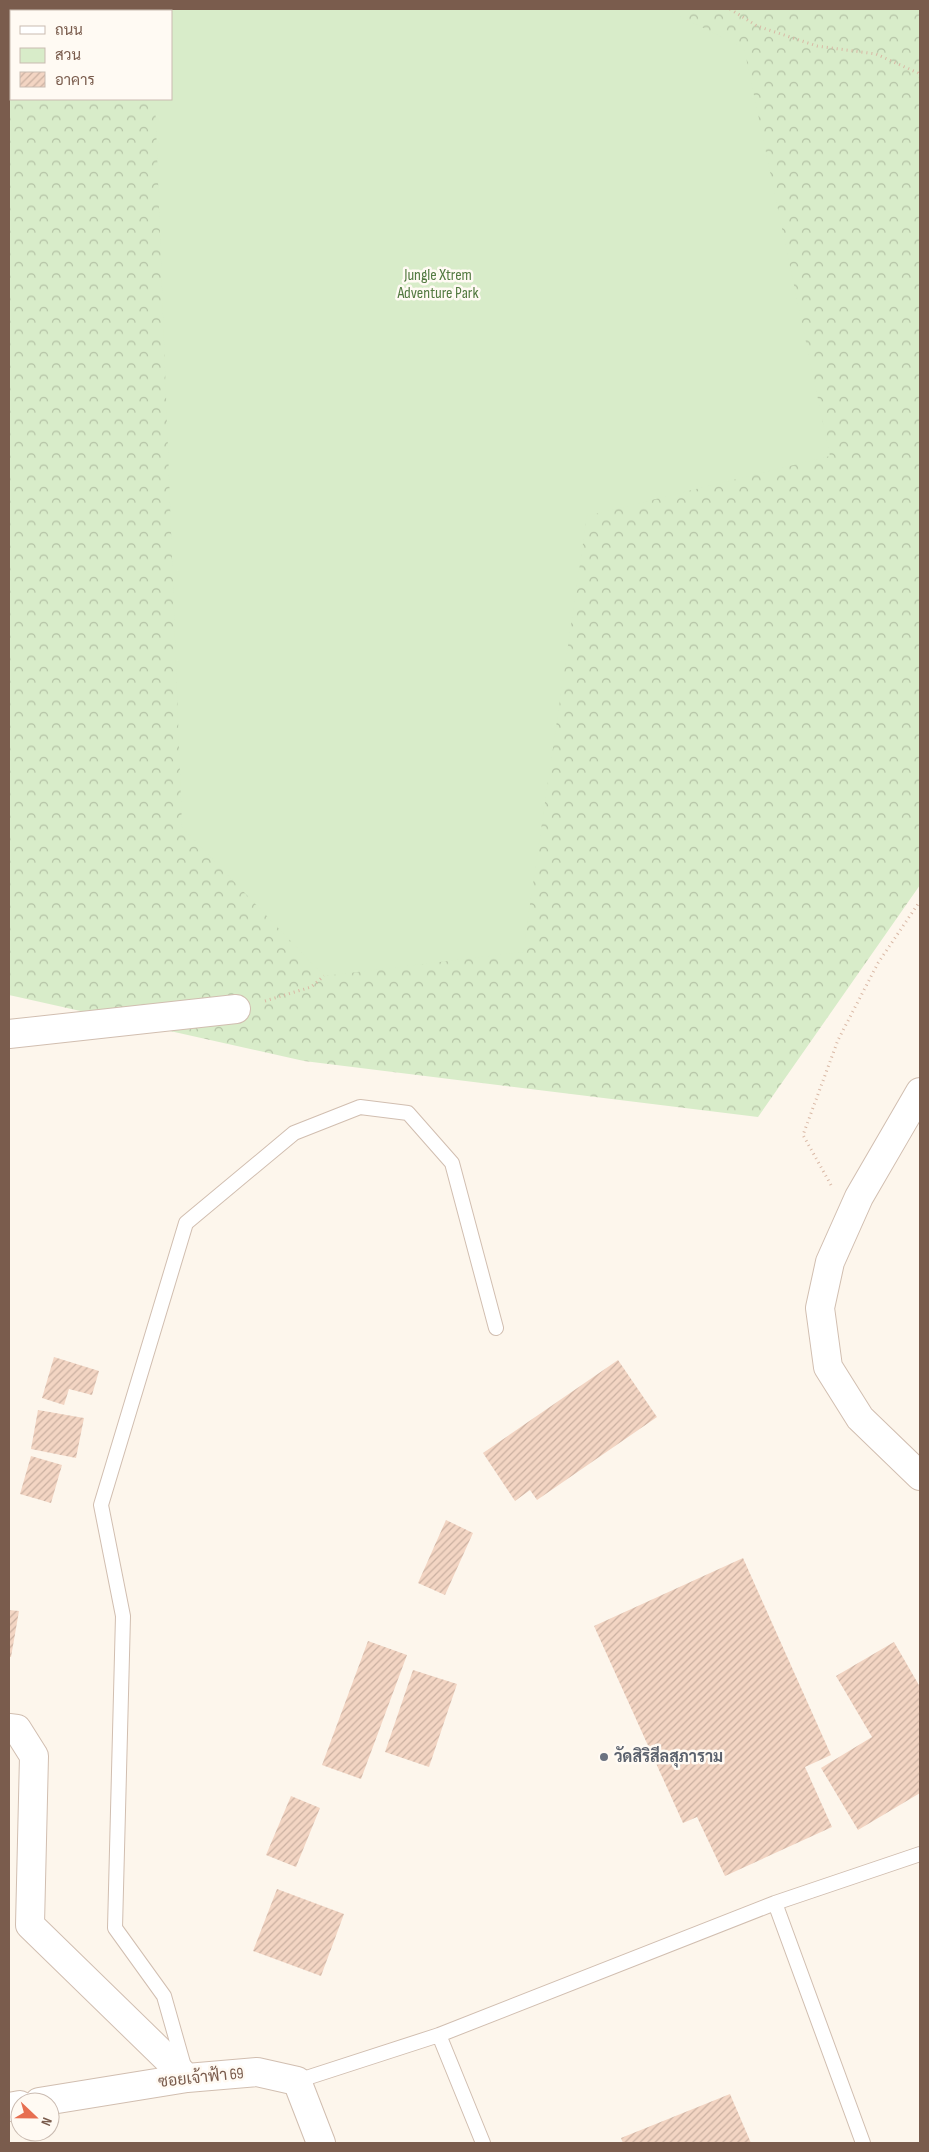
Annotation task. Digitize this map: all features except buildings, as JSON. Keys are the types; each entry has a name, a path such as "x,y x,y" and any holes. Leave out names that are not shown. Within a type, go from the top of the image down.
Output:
{"street":[{"path":"9,1034 236,1009"},
{"path":"920,1092 859,1197 849,1218 830,1262 820,1308 828,1366 860,1418 920,1476"},
{"path":"9,1728 17,1729 34,1756 30,1925 187,2078"},
{"name":"ซอยเจ้าฟ้า 69","path":"60,2099 187,2078 257,2072 297,2081"},
{"path":"297,2081 321,2143"}],"lane":[{"path":"187,2078 164,1996 115,1928 123,1616 101,1505 186,1223 294,1133 360,1107 408,1113 452,1163 496,1328"},
{"path":"297,2081 439,2035 775,1903 920,1854"},
{"path":"775,1903 863,2143"},
{"path":"439,2035 483,2143"}],"path":[{"path":"730,9 757,26 817,46 876,54 918,74 920,77"},
{"path":"849,1218 804,1134 838,1040 878,963 920,901"},
{"path":"236,1009 311,987 324,976"}],"green space":[{"path":"9,9 920,9 920,885 758,1117 304,1061 9,995"},
{"name":"Jungle Xtrem Adventure Park","path":"665,9 744,48 830,456 587,516 523,952 324,976 182,827 155,100 172,100 172,10 152,10"}],"place":[{"name":"วัดสิริสีลสุภาราม","path":"604,1757"}]}
